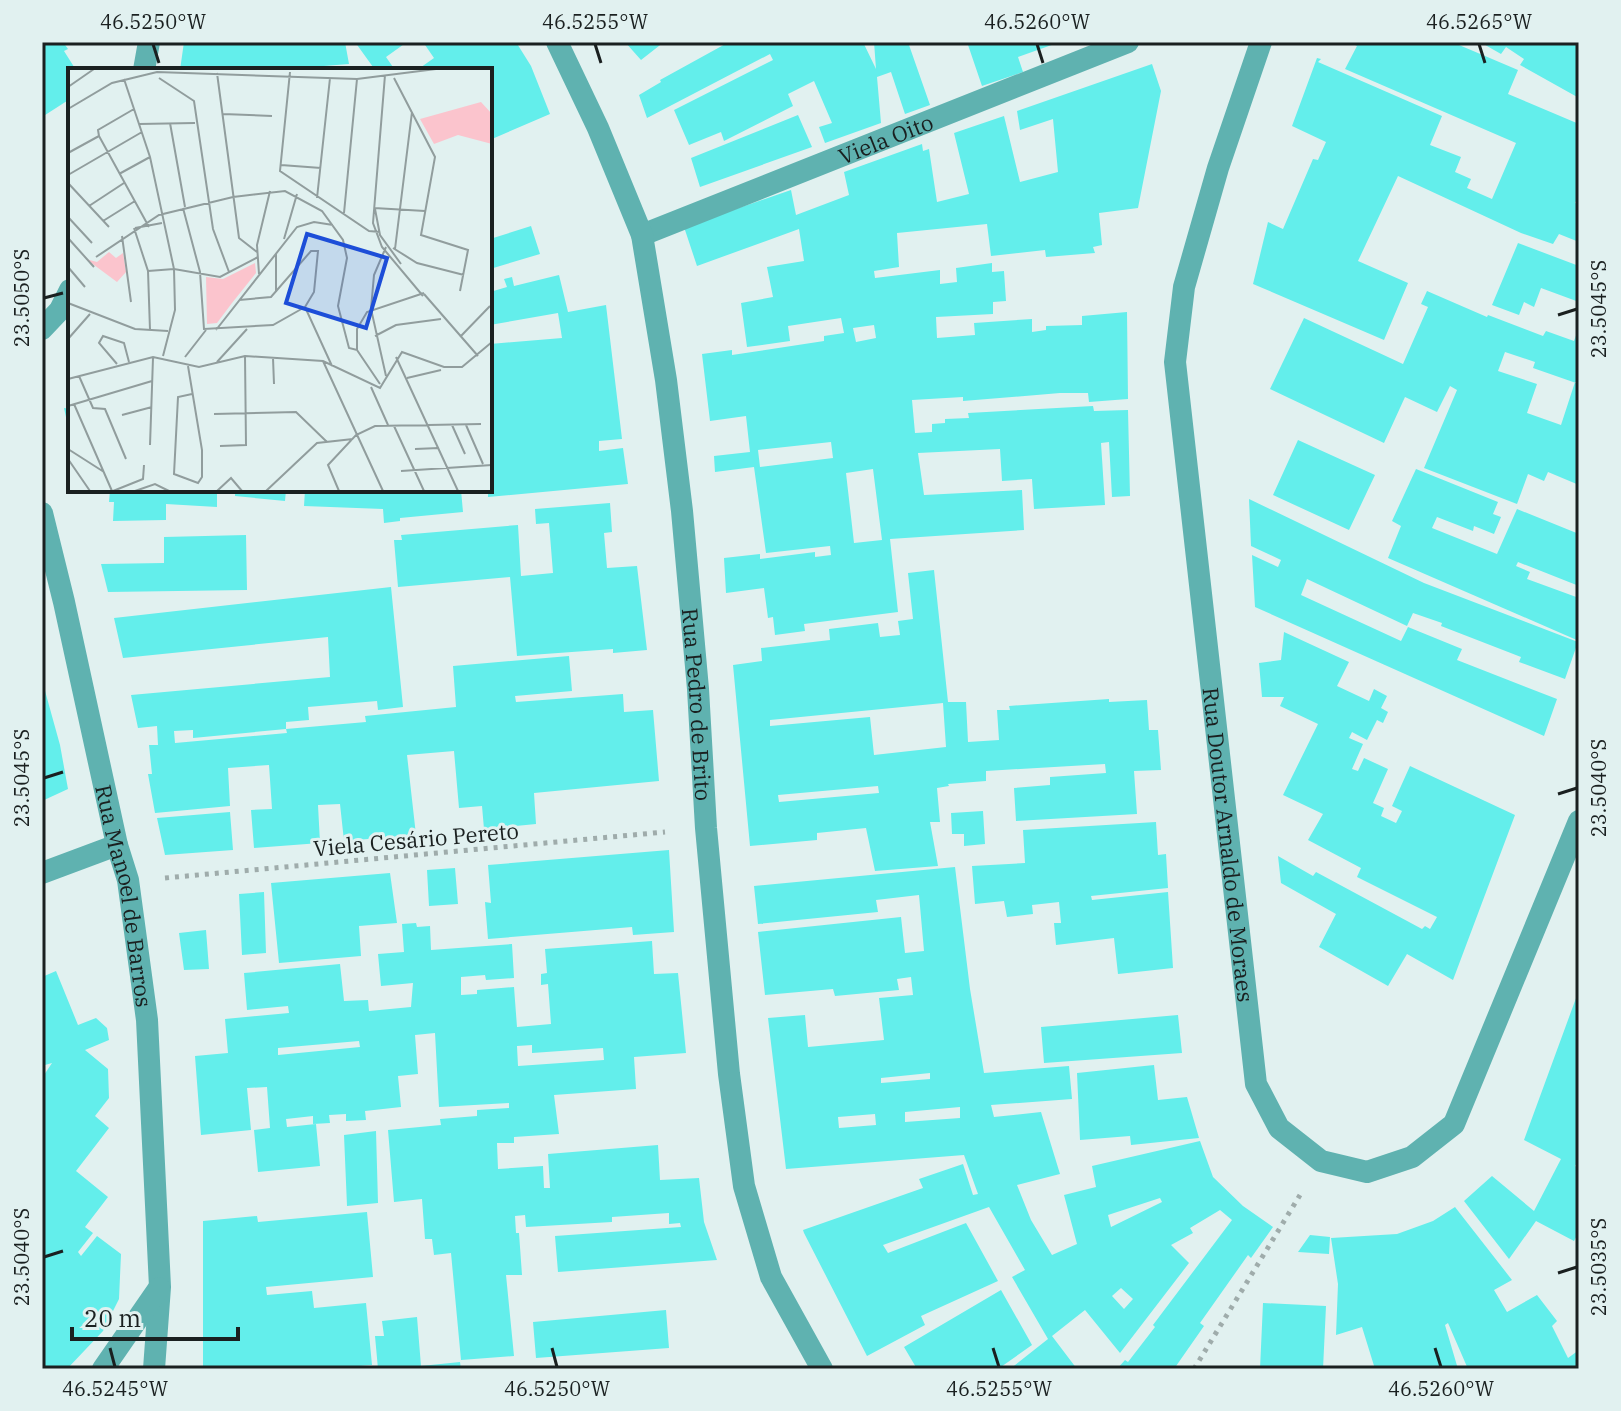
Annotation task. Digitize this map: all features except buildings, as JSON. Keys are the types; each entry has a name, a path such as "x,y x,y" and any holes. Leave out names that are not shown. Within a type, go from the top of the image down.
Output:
{"street":[{"path":"144,68 149,42"},
{"name":"Rua Pedro de Brito","path":"557,42 598,128 642,235 666,380 682,511 698,689 706,828 729,1074 744,1186 771,1277 822,1369"},
{"name":"Viela Oito","path":"642,235 1128,42"},
{"name":"Rua Doutor Arnaldo de Moraes","path":"1262,42 1218,168 1184,287 1175,362 1256,1084 1279,1128 1321,1161 1367,1172 1412,1157 1454,1124 1579,821"},
{"path":"42,329 60,310 68,294"},
{"name":"Rua Manoel de Barros","path":"42,513 117,845 128,880 147,1020 160,1287 154,1369"},
{"path":"42,873 117,845"},
{"path":"103,1369 160,1287"}],"path":[{"name":"Viela Cesário Pereto","path":"128,880 706,828"},
{"path":"1194,1369 1321,1161"}]}
